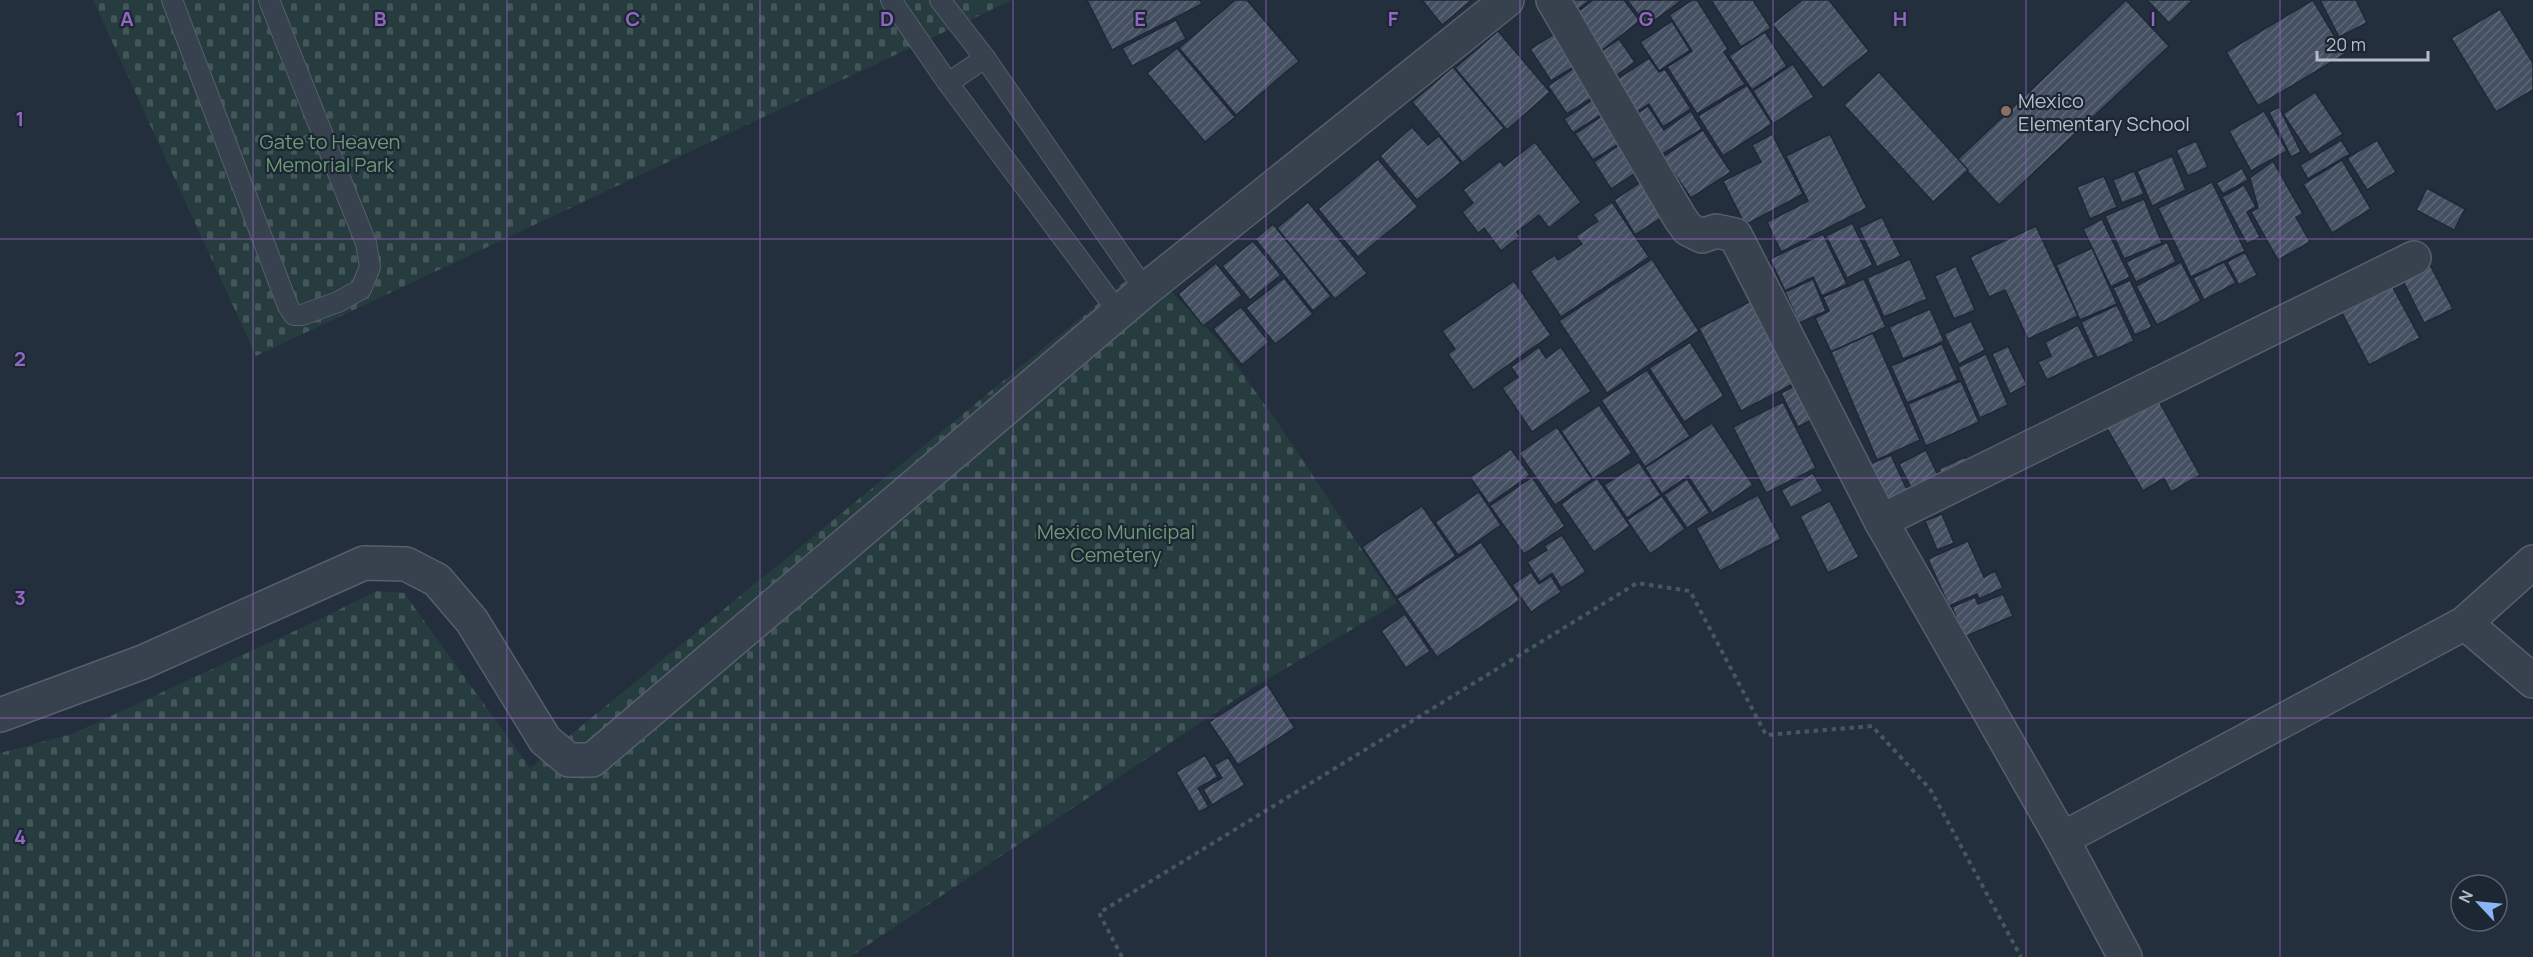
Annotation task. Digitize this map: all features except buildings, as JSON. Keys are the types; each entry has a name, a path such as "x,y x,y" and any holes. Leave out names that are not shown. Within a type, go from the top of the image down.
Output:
{"street":[{"path":"0,715 143,662 364,563 406,564 437,580 472,621 545,740 569,760 592,760 1145,290 1507,0"},
{"path":"1553,0 1688,229 1702,236 1716,231 1735,235 1881,521 2062,839 2125,957"},
{"path":"1881,521 2414,258"},
{"path":"2062,839 2465,624 2533,562"},
{"path":"2465,624 2533,681"}],"lane":[{"path":"172,0 288,306 294,315 302,315 338,302 361,289 370,267 366,243 276,3"},
{"path":"891,0 948,83 1119,313"},
{"path":"940,0 985,58 1145,290"},
{"path":"948,83 985,58"}],"path":[{"path":"1122,957 1099,913 1637,583 1690,591 1766,735 1872,726 1930,789 2021,957"}],"green space":[{"name":"Gate to Heaven Memorial Park","path":"93,0 1012,0 256,356"},
{"name":"Mexico Municipal Cemetery","path":"1145,265 1220,342 1282,429 1397,603 1257,685 850,957 638,957 637,954 630,957 0,957 0,753 72,734 377,591 404,593 530,768"}],"place":[{"name":"Mexico Elementary School","path":"2006,111"}]}
